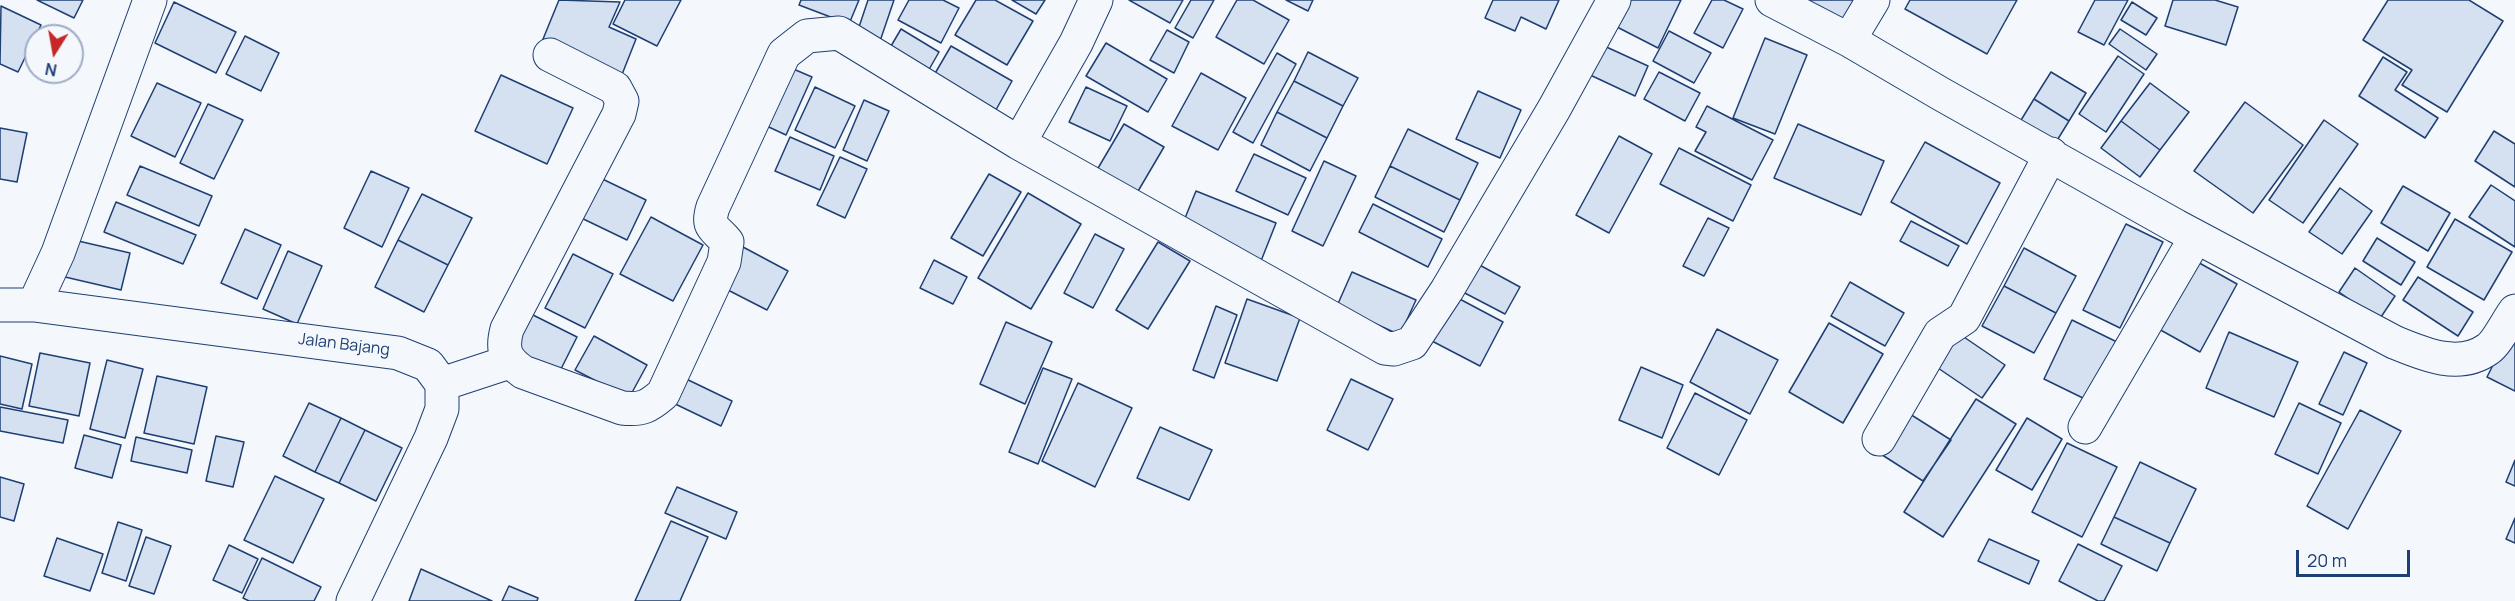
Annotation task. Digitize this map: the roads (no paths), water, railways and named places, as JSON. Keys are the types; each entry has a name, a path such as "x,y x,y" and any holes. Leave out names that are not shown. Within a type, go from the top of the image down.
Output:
{"street":[{"path":"34,305 58,254 150,0"},
{"path":"1018,143 1076,43 1096,0"},
{"path":"550,55 615,88 622,101 619,114 507,329 504,339 509,362 523,372 622,408 638,409 651,404 663,394 727,249 727,242 711,227 709,220 713,207 784,54 807,36 839,33 1018,143 1385,348 1394,350 1412,343 1447,290 1554,109 1614,0"},
{"path":"1772,0 1849,40 2196,237 2394,342 2430,356 2460,360 2489,349 2515,311"},
{"path":"1849,40 1873,0"},
{"path":"1879,439 1940,334 1964,318 2051,154"},
{"path":"2085,427 2196,237"},
{"name":"Jalan Bajang","path":"0,305 34,305 399,353 428,365 442,384"},
{"path":"353,601 431,438 442,409 442,384 509,362"}]}
